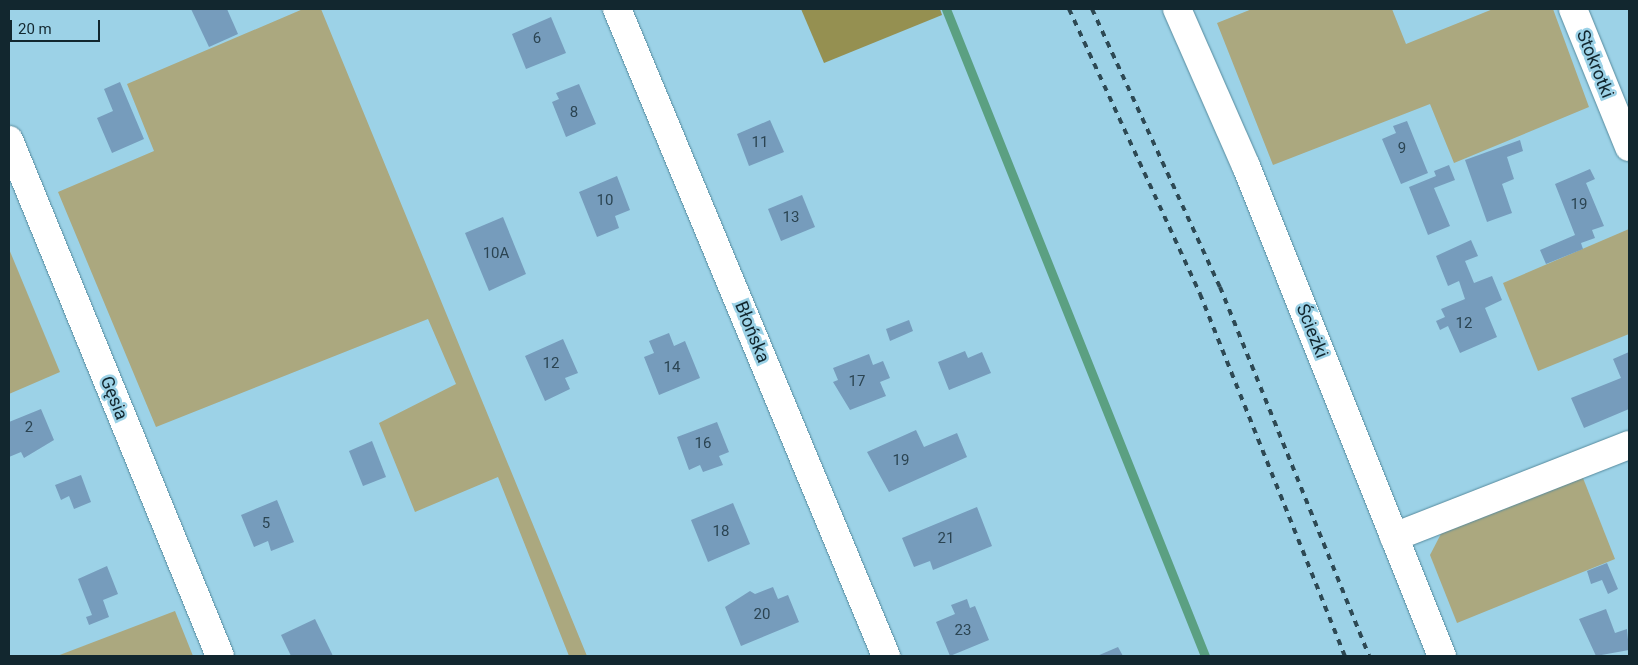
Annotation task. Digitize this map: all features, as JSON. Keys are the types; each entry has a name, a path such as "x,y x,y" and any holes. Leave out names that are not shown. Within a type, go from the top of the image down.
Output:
{"street":[{"name":"Błońska","path":"617,9 886,656"},
{"name":"Ścieżki","path":"1177,9 1246,166 1442,656"},
{"name":"Stokrotki","path":"1573,9 1629,147"},
{"name":"Gęsia","path":"9,140 220,656"},
{"path":"1394,537 1629,445"}],"shaded area":[{"path":"303,9 321,9 587,656 569,656 498,477 415,512 379,423 456,384 428,319 156,427 58,192 154,151 127,84"},
{"path":"801,9 940,9 942,15 824,63"},
{"path":"1252,9 1392,9 1406,44 1493,9 1553,9 1589,107 1454,163 1430,104 1273,165 1217,23"},
{"path":"1629,229 1629,334 1538,371 1503,283"},
{"path":"9,249 60,372 9,394"},
{"path":"1581,473 1615,559 1457,623 1430,555 1443,530"},
{"path":"175,611 193,656 57,656"}],"building":[{"path":"191,9 227,9 238,34 209,47"},
{"path":"551,17 566,53 526,69 512,34"},
{"path":"120,82 144,139 112,153 97,118 113,111 104,89"},
{"path":"579,84 596,124 566,137 552,102 559,99 556,93"},
{"path":"770,120 784,152 749,166 737,134"},
{"path":"1407,121 1428,173 1401,184 1382,139 1396,133 1393,126"},
{"path":"1520,140 1523,151 1507,157 1514,179 1502,184 1512,213 1487,222 1465,160"},
{"path":"1449,165 1455,180 1434,188 1450,226 1428,235 1409,187 1436,176 1434,171"},
{"path":"1590,169 1595,179 1586,183 1604,226 1592,230 1595,238 1581,243 1583,249 1546,264 1540,250 1575,235 1555,184"},
{"path":"617,176 630,210 615,216 619,228 597,237 579,192"},
{"path":"802,195 815,227 781,241 768,209"},
{"path":"503,217 526,274 489,291 465,233"},
{"path":"1471,240 1478,256 1465,261 1474,283 1492,276 1502,300 1485,308 1497,337 1460,353 1448,326 1440,330 1436,321 1445,317 1441,309 1465,299 1459,281 1448,286 1436,256"},
{"path":"909,320 913,331 890,341 886,329"},
{"path":"669,333 674,346 685,341 700,378 659,395 644,357 654,353 649,341"},
{"path":"563,339 578,373 565,378 570,389 545,401 525,356"},
{"path":"965,351 968,358 982,352 991,373 949,390 938,362"},
{"path":"1629,352 1629,409 1584,428 1571,398 1621,378 1613,359"},
{"path":"869,354 873,365 883,361 890,378 880,382 886,396 850,410 833,382 838,380 833,368"},
{"path":"41,409 54,440 24,458 21,452 9,457 9,422"},
{"path":"717,422 729,452 719,456 723,465 703,472 700,465 689,470 677,437"},
{"path":"916,430 924,447 957,433 967,457 889,492 867,452"},
{"path":"372,441 386,477 363,486 349,451"},
{"path":"81,475 91,502 74,509 69,496 61,500 55,485"},
{"path":"277,500 294,542 271,551 268,541 254,547 241,515"},
{"path":"733,503 750,544 708,562 691,520"},
{"path":"977,507 992,546 933,570 930,561 914,567 902,538"},
{"path":"1607,563 1618,589 1608,594 1602,580 1591,584 1587,571"},
{"path":"107,566 118,594 103,600 109,617 89,625 86,617 92,615 78,579"},
{"path":"773,587 778,599 788,595 799,622 741,646 725,607 750,591 755,594"},
{"path":"967,599 970,608 975,606 989,640 950,656 936,622 955,614 951,605"},
{"path":"1606,609 1615,633 1627,629 1629,650 1596,656 1579,619"},
{"path":"315,619 333,656 291,656 281,635"},
{"path":"1118,647 1123,656 1097,656"}],"waterway":[{"path":"946,9 1205,656"}],"railway":[{"path":"1069,9 1200,294 1345,656"},
{"path":"1092,9 1220,287 1369,656"}]}
